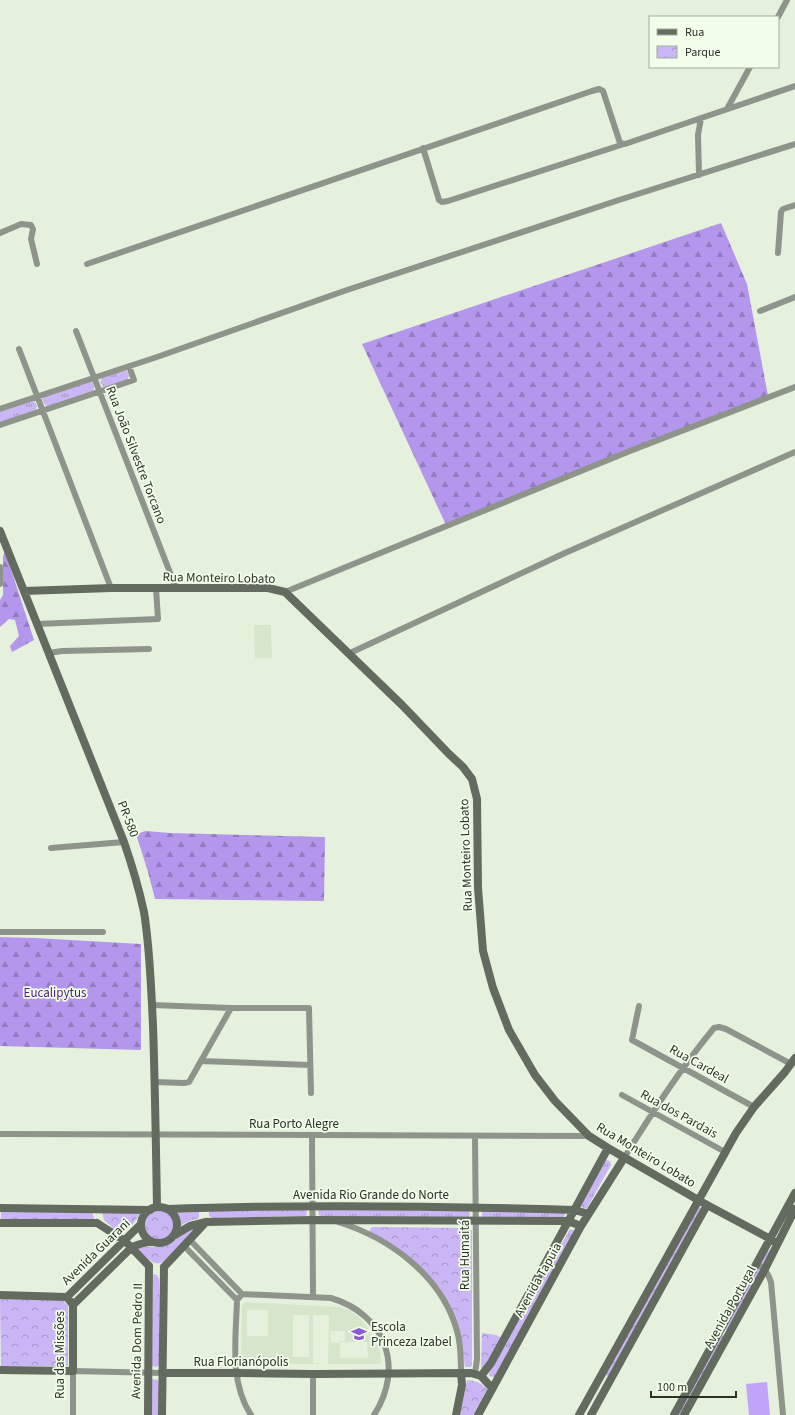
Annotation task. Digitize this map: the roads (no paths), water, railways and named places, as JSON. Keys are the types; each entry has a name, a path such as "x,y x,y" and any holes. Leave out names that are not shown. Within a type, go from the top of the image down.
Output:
{"street":[{"path":"779,16 787,0"},
{"path":"727,109 749,68"},
{"path":"423,148 439,200 442,202 448,201 625,144 795,86"},
{"path":"87,264 599,89 603,91 620,143 625,144"},
{"path":"699,175 698,135 701,118"},
{"path":"0,409 348,290 795,144"},
{"path":"778,253 781,212 783,209 795,205"},
{"path":"0,233 21,224 31,225 33,229 31,239 37,264"},
{"path":"760,311 795,297"},
{"name":"Rua João Silvestre Torcano","path":"76,331 176,588"},
{"path":"19,349 111,588"},
{"path":"0,425 134,380 129,366"},
{"path":"285,592 630,451 795,387"},
{"path":"350,653 565,553 795,452"},
{"name":"PR-580","path":"0,531 124,842 137,881 144,912 148,942 152,1005 155,1082 154,1208"},
{"path":"0,567 0,584"},
{"name":"Rua Monteiro Lobato","path":"24,591 111,588 268,588 285,592 350,653 463,767 472,779 477,799 478,888 483,950 493,988 509,1030 535,1075 554,1101 589,1136 624,1158 774,1241"},
{"path":"37,624 158,619 156,588"},
{"path":"49,653 62,651 149,649"},
{"path":"51,848 124,842"},
{"path":"0,932 104,932"},
{"path":"152,1005 231,1008 309,1008 311,1093"},
{"name":"Rua Cardeal","path":"639,1006 632,1040 754,1107"},
{"path":"155,1082 189,1082 231,1008"},
{"path":"579,1415 725,1152 754,1107 793,1061 726,1029 719,1027 714,1028 699,1046 652,1112 624,1158"},
{"path":"201,1061 310,1065"},
{"name":"Rua dos Pardais","path":"622,1095 725,1152"},
{"name":"Rua Porto Alegre","path":"0,1134 589,1136"},
{"path":"312,1135 313,1297"},
{"name":"Rua Humaitá","path":"475,1136 478,1375"},
{"name":"Avenida Tapuia","path":"478,1375 491,1363 608,1148"},
{"name":"Avenida Tapuia","path":"478,1415 581,1226 624,1158"},
{"path":"774,1241 795,1193"},
{"path":"591,1415 707,1205"},
{"name":"Avenida Rio Grande do Norte","path":"167,1209 313,1206 476,1207 575,1210 588,1214"},
{"path":"0,1208 154,1208 167,1209 174,1216 177,1226 173,1236 166,1241 152,1241 144,1234 141,1224 142,1218 154,1208"},
{"path":"97,1223 98,1208"},
{"path":"0,1223 97,1223 124,1241 150,1266 164,1267 206,1222 205,1208"},
{"name":"Avenida Portugal","path":"674,1415 757,1264 795,1209"},
{"name":"Avenida Rio Grande do Norte","path":"173,1236 190,1226 206,1222 313,1220 568,1221"},
{"path":"333,1220 366,1232 394,1249 425,1274 449,1308 460,1341 462,1385 456,1415"},
{"path":"568,1221 581,1226"},
{"name":"Avenida Guarani","path":"67,1297 141,1224"},
{"path":"190,1240 242,1294 331,1298 354,1307 365,1316 376,1328 383,1339 388,1355 389,1374 385,1393 374,1415"},
{"name":"Avenida Portugal","path":"684,1415 765,1269 774,1241"},
{"name":"Avenida Guarani","path":"73,1305 131,1248 137,1244 156,1242"},
{"path":"184,1246 237,1300"},
{"path":"757,1264 765,1269 770,1282 783,1415"},
{"name":"Avenida Dom Pedro II","path":"148,1415 150,1266"},
{"name":"Avenida Dom Pedro II","path":"162,1415 164,1267"},
{"path":"242,1294 237,1300 236,1373 240,1392 251,1415"},
{"path":"0,1295 67,1297"},
{"name":"Rua das Missões","path":"67,1297 73,1305 73,1415"},
{"path":"720,1330 728,1334"},
{"name":"Rua Florianópolis","path":"0,1370 148,1373 461,1373 478,1375"},
{"path":"313,1374 313,1415"},
{"path":"478,1375 492,1388"},
{"path":"600,1377 609,1382"},
{"path":"681,1402 689,1406"}],"place":[{"name":"Escola Princeza Izabel","path":"359,1334"}],"park label":[{"name":"Eucalipytus","path":"55,993"}]}
